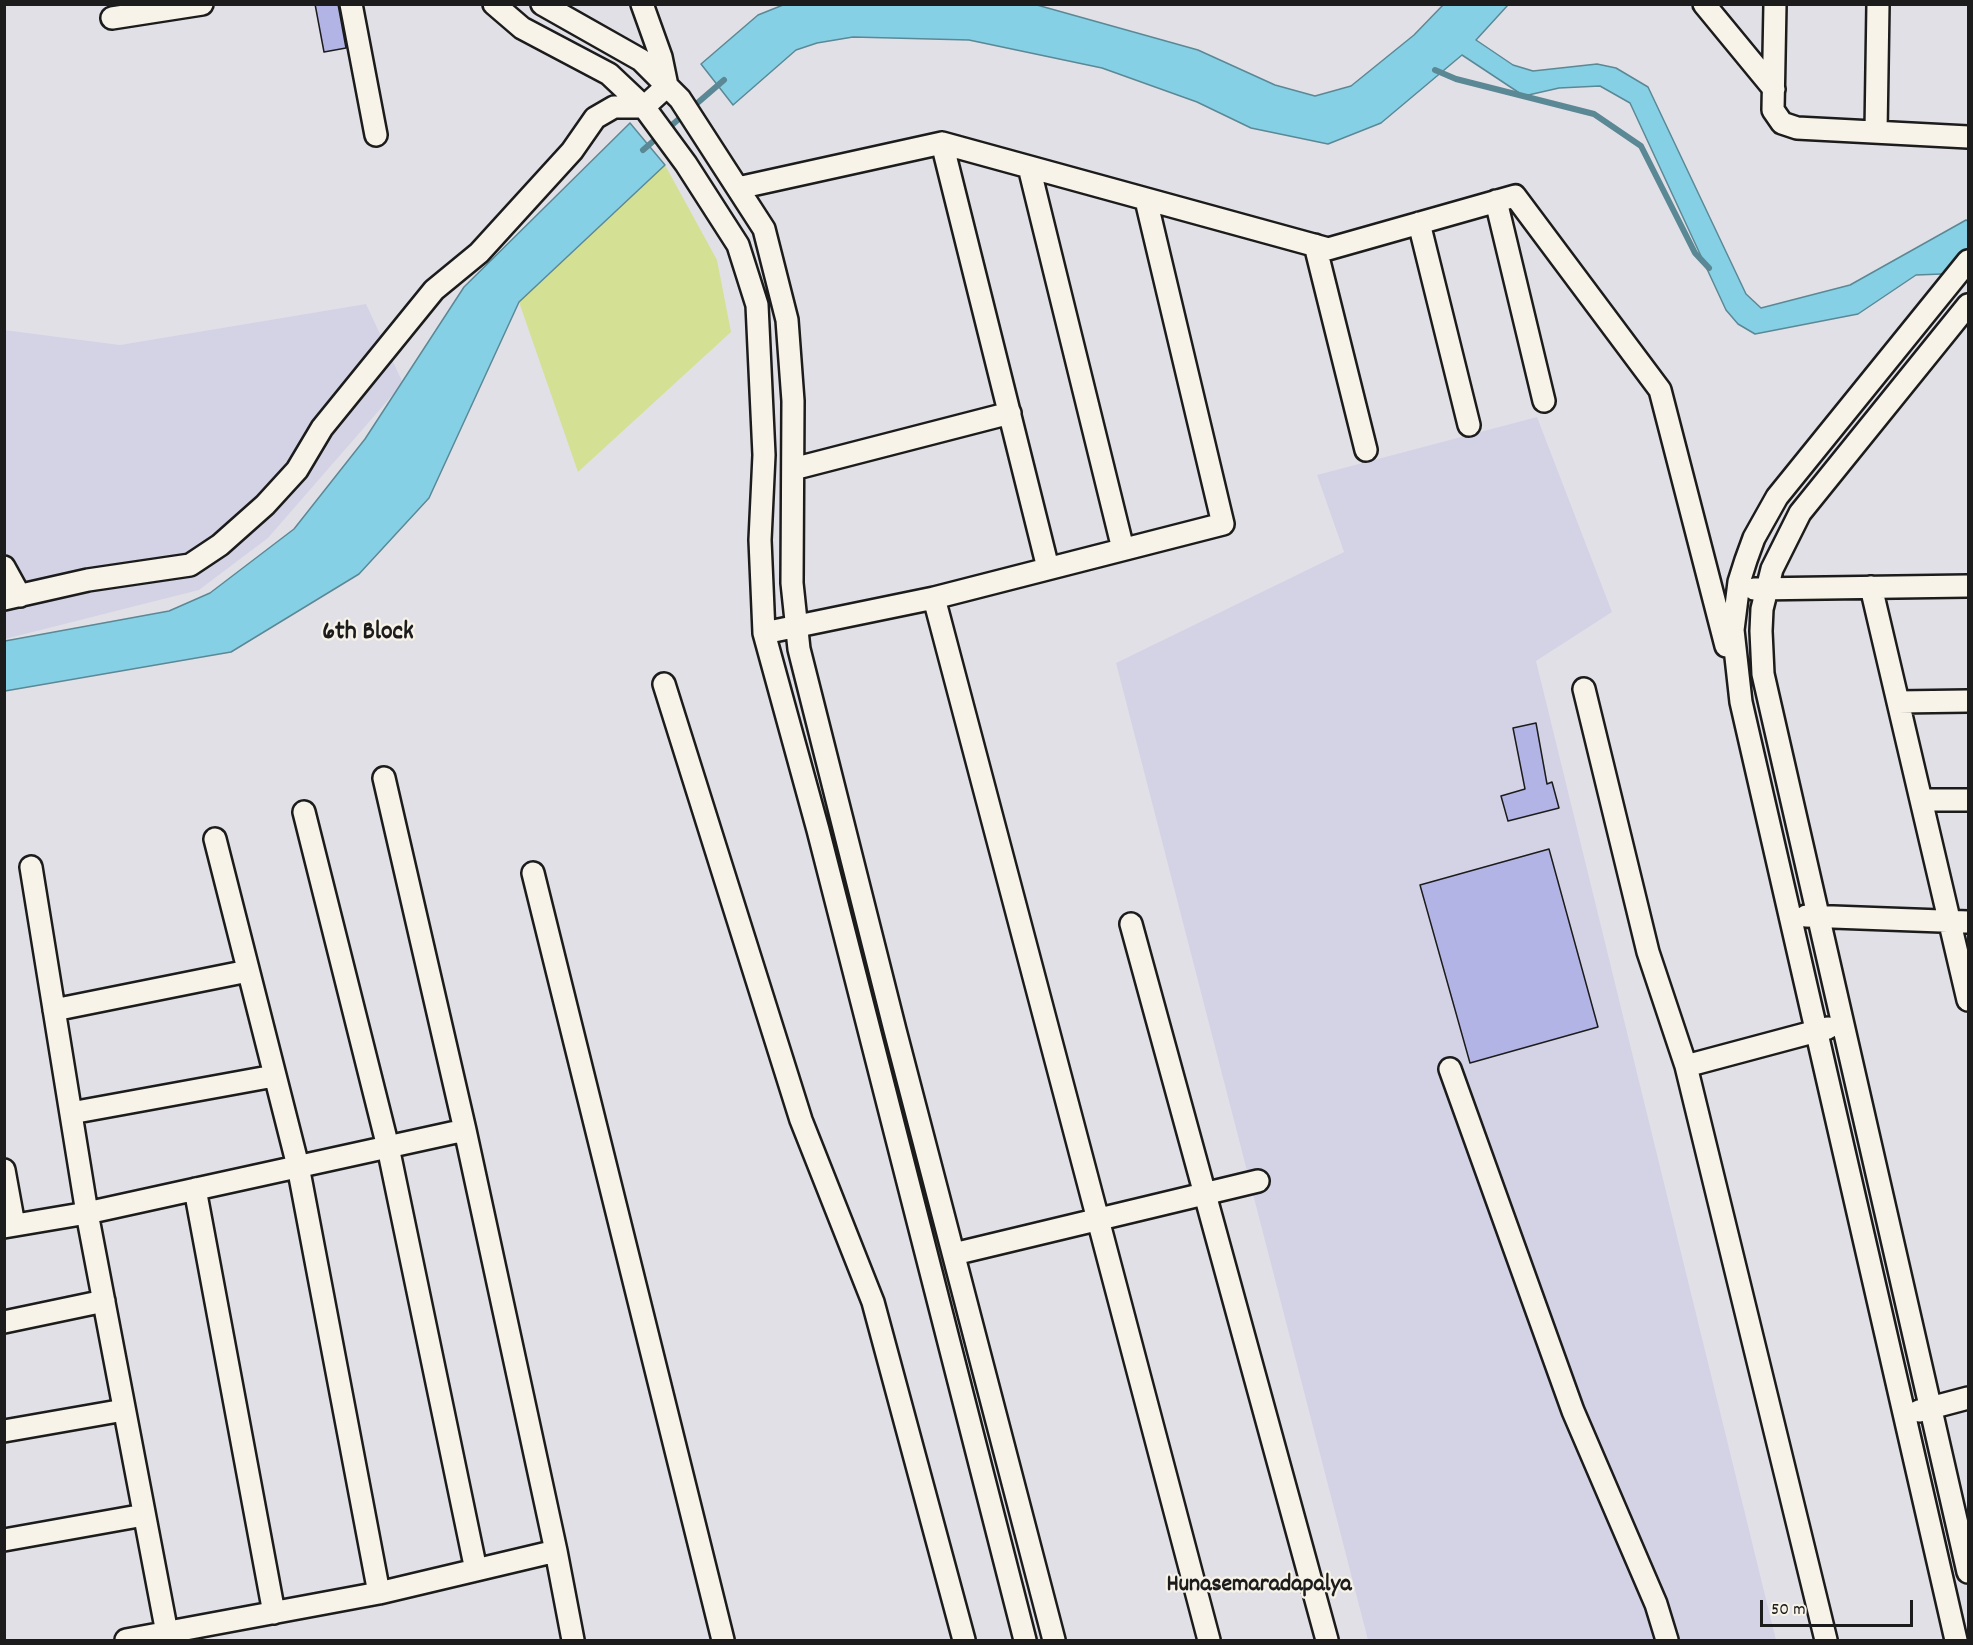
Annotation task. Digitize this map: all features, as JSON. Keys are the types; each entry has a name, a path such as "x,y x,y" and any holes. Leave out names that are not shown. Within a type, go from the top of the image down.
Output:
{"street":[{"path":"112,18 202,4"},
{"path":"351,4 376,135"},
{"path":"494,4 522,28 609,74 644,106 738,245 757,305 764,455 760,540 764,633 821,842 1025,1641"},
{"path":"542,4 641,60 667,86 692,117 764,230 787,320 793,401 792,583 799,649 880,972 1054,1641"},
{"path":"642,4 661,57 667,86"},
{"path":"1704,4 1774,89"},
{"path":"1775,4 1773,110 1782,123 1797,128 1968,137"},
{"path":"1876,132 1878,4"},
{"path":"4,567 12,597 88,580 190,565 220,545 265,505 297,470 322,428 434,290 479,253 572,150 595,118 614,107 644,106 667,86"},
{"path":"738,188 942,143 1328,249 1515,196 1660,390 1741,702 1956,1641"},
{"path":"942,143 1048,568"},
{"path":"1029,167 1123,549"},
{"path":"764,633 934,598 1223,524 1146,200"},
{"path":"1496,201 1544,401"},
{"path":"1419,223 1469,424"},
{"path":"1315,245 1366,450"},
{"path":"1741,702 1733,638 1738,589 1754,538 1777,497 1968,261"},
{"path":"1968,305 1800,513 1779,549 1766,588 1761,631 1763,674 1968,1572"},
{"path":"793,469 1010,413"},
{"path":"1738,589 1968,586"},
{"path":"1871,587 1922,800 1959,922 1968,999"},
{"path":"934,598 1209,1641"},
{"path":"664,684 801,1120 873,1302 964,1641"},
{"path":"1584,689 1648,952 1686,1066 1826,1641"},
{"path":"1898,702 1968,701"},
{"path":"384,778 465,1130 556,1551 573,1641"},
{"path":"1922,800 1968,800"},
{"path":"304,812 388,1147 476,1570"},
{"path":"214,839 298,1166 379,1593"},
{"path":"31,867 87,1213 167,1633"},
{"path":"533,873 723,1641"},
{"path":"1790,915 1959,922"},
{"path":"1131,924 1328,1641"},
{"path":"54,1010 248,971"},
{"path":"1686,1066 1843,1025"},
{"path":"1450,1069 1573,1411 1656,1604 1667,1641"},
{"path":"71,1113 274,1076"},
{"path":"4,1170 9,1226 87,1213 465,1130"},
{"path":"954,1254 1258,1181"},
{"path":"195,1189 274,1613"},
{"path":"4,1322 104,1302"},
{"path":"1904,1415 1968,1398"},
{"path":"4,1431 124,1410"},
{"path":"4,1540 144,1515"},
{"path":"126,1641 379,1593 556,1551"}],"shaded area":[{"path":"366,304 403,383 268,538 199,590 5,639 4,330 120,345"},
{"path":"1537,417 1612,612 1536,661 1776,1640 1368,1640 1116,663 1344,552 1317,475"}],"green space":[{"path":"665,165 717,260 731,332 578,472 519,302"}],"water":[{"path":"783,5 1037,5 1198,50 1275,85 1315,96 1351,86 1414,35 1443,5 1508,5 1476,40 1513,65 1533,71 1597,64 1616,68 1648,87 1746,294 1761,308 1850,285 1966,220 1968,221 1968,273 1916,275 1858,314 1755,334 1738,324 1726,310 1630,103 1600,86 1559,88 1524,96 1462,55 1381,123 1328,144 1251,128 1197,102 1102,68 969,40 853,37 817,43 796,50 733,105 701,64 758,15"},
{"path":"630,123 665,165 519,302 429,498 359,574 231,652 5,691 5,641 169,611 210,593 294,529 365,439 464,287"}],"building":[{"path":"315,4 338,4 346,48 324,52"},
{"path":"1536,723 1547,784 1552,782 1559,808 1508,821 1501,796 1525,789 1513,728"},
{"path":"1549,849 1598,1027 1470,1063 1420,885"}],"waterway":[{"path":"1435,70 1456,79 1594,114 1641,146 1695,253 1709,268"},
{"path":"643,150 724,80"}],"district":[{"name":"6th Block","path":"368,634"},
{"name":"Hunasemaradapalya","path":"1259,1587"}]}
